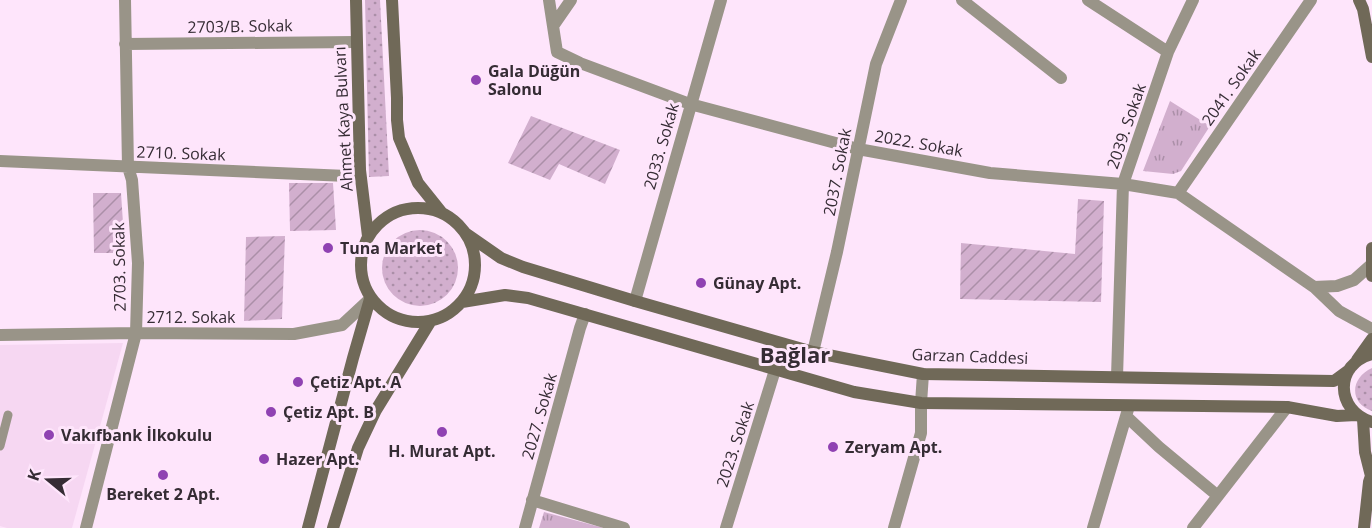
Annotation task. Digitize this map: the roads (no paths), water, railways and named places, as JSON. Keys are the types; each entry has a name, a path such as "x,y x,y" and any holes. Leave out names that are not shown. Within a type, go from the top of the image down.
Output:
{"street":[{"name":"2703. Sokak","path":"86,528 136,333 138,263 132,180 128,167 124,0"},
{"name":"Ahmet Kaya Bulvarı","path":"356,0 360,170 368,236"},
{"path":"392,0 399,138 418,183 443,214"},
{"name":"2022. Sokak","path":"549,0 557,52 580,63 690,104 858,149 990,172 1124,184 1178,193 1314,287 1339,311 1372,329"},
{"path":"553,26 571,0"},
{"name":"2033. Sokak","path":"635,301 721,0"},
{"name":"2037. Sokak","path":"813,352 837,252 876,64 901,0"},
{"path":"962,0 1061,78"},
{"path":"1088,0 1168,52"},
{"name":"2039. Sokak","path":"1117,377 1124,184 1168,52 1193,0"},
{"name":"2041. Sokak","path":"1178,193 1311,0"},
{"path":"1359,0 1363,9 1372,57"},
{"name":"2703/B. Sokak","path":"125,44 356,42"},
{"name":"2710. Sokak","path":"0,161 347,176 360,170"},
{"path":"412,208 429,209 443,214 465,232 475,260 474,275 470,289 462,302 448,314 430,322 413,323 397,320 382,311 370,299 363,284 360,268 362,251 368,236 380,222 394,213 412,208"},
{"name":"Garzan Caddesi","path":"465,232 501,258 523,267 813,352 923,374 1334,381 1363,357 1372,354"},
{"path":"1372,248 1372,276"},
{"path":"1314,287 1337,286 1354,280 1372,264"},
{"path":"462,302 505,295 528,298 854,392 921,403 1127,411 1287,407 1364,419"},
{"path":"309,528 370,299"},
{"name":"2712. Sokak","path":"0,335 294,334 342,325 370,299"},
{"name":"2027. Sokak","path":"525,528 585,314"},
{"path":"333,528 358,448 376,410 430,322"},
{"path":"1364,419 1349,408 1345,399 1345,379 1372,339"},
{"name":"2023. Sokak","path":"726,528 775,370"},
{"path":"894,528 921,433 923,374"},
{"path":"1193,528 1287,407"},
{"path":"1127,411 1159,447 1218,496"},
{"path":"1093,528 1127,411"},
{"path":"1364,419 1365,452 1371,475 1364,528"},
{"path":"532,500 624,528"}],"lane":[{"path":"0,446 8,415"}],"place":[{"name":"Gala Düğün Salonu","path":"476,80"},
{"name":"Tuna Market","path":"328,248"},
{"name":"Günay Apt.","path":"701,283"},
{"name":"Çetiz Apt. A","path":"298,382"},
{"name":"Çetiz Apt. B","path":"271,412"},
{"name":"H. Murat Apt.","path":"442,432"},
{"name":"Vakıfbank İlkokulu","path":"49,435"},
{"name":"Zeryam Apt.","path":"833,447"},
{"name":"Hazer Apt.","path":"264,459"},
{"name":"Bereket 2 Apt.","path":"163,475"}],"district":[{"name":"Bağlar","path":"795,355"}]}
